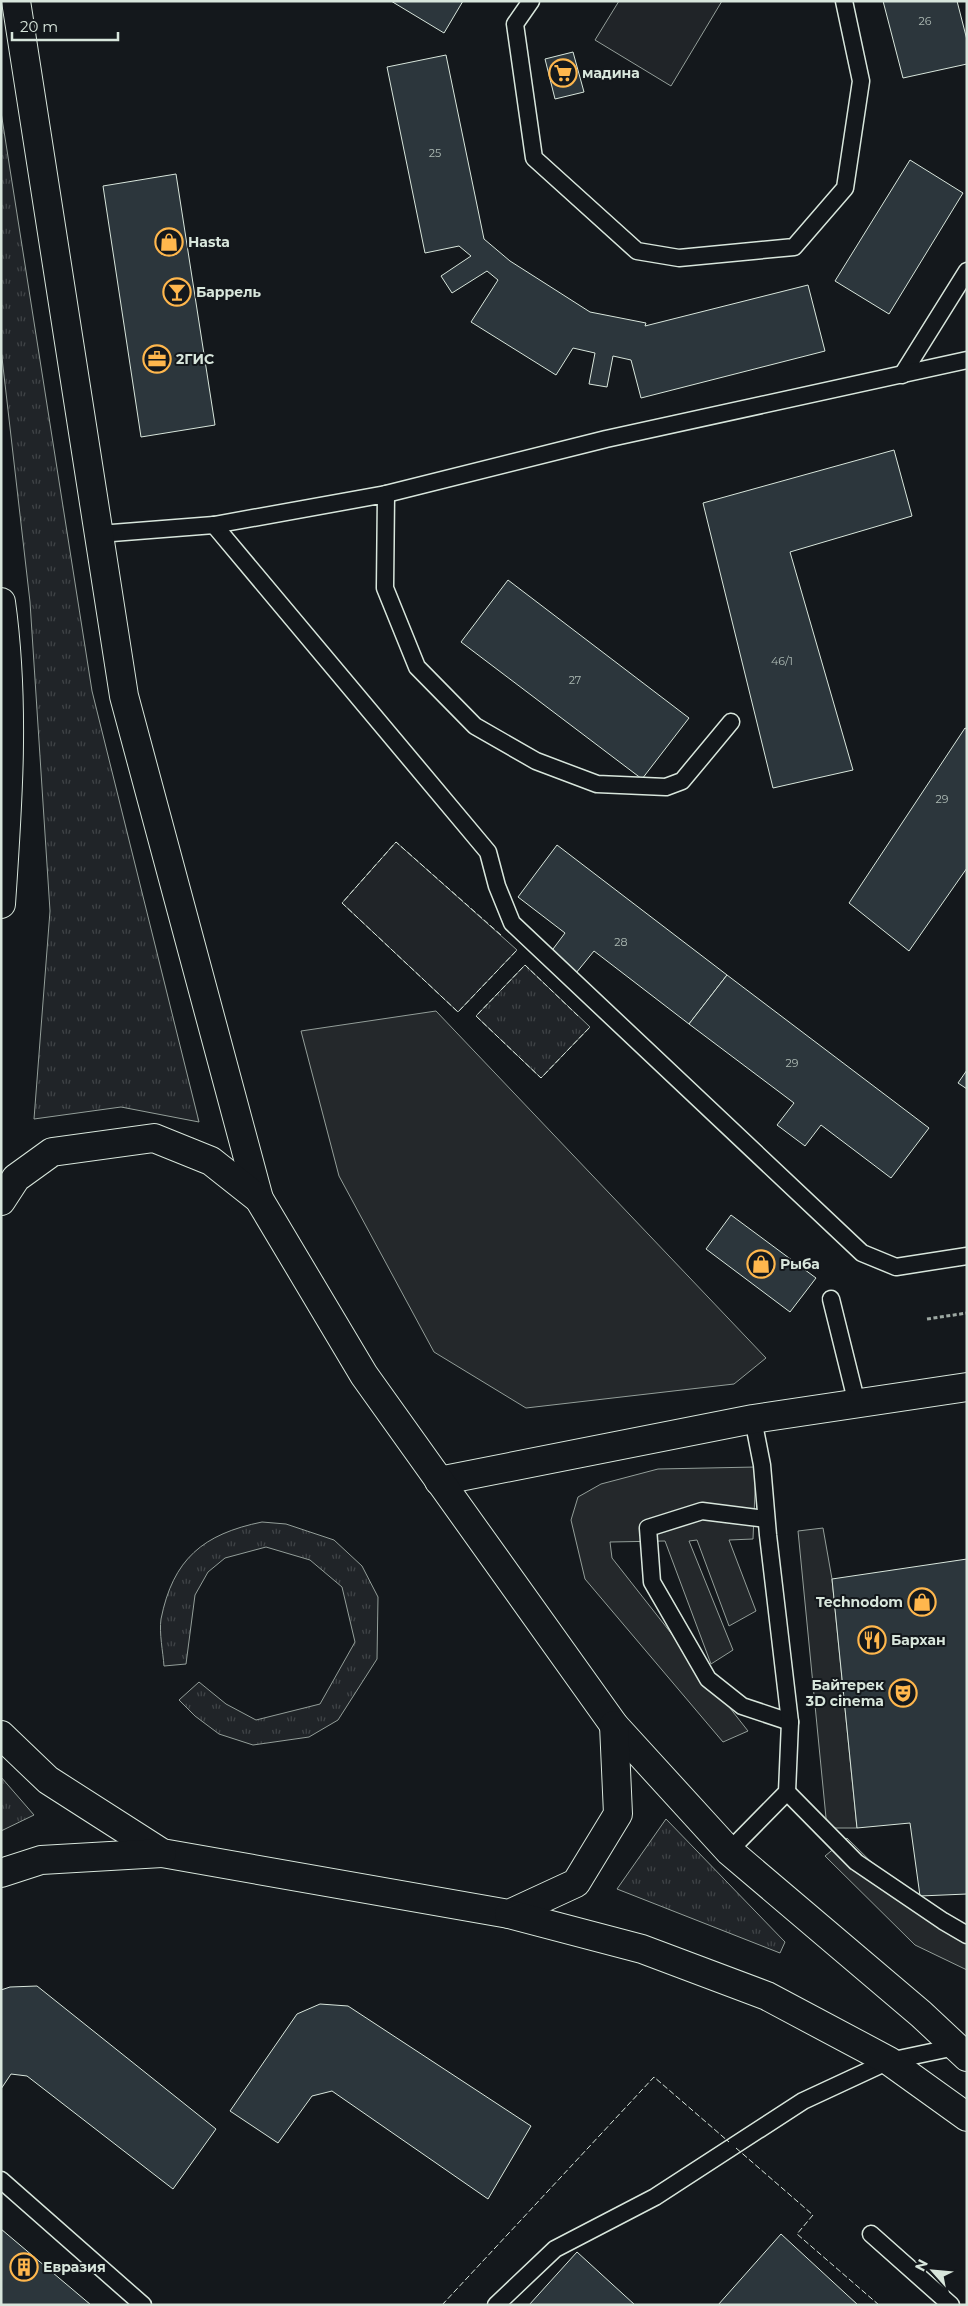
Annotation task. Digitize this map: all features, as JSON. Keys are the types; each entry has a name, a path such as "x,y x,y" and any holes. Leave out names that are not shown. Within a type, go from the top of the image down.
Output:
{"main road":[{"path":"16,1 124,696 259,1199 364,1376 614,1725 729,1851 962,2050"},
{"path":"1,602 11,699 6,748 1,904"},
{"path":"1,1201 16,1178 52,1152 154,1138 211,1161 259,1199"},
{"path":"439,1481 753,1419 967,1387"},
{"path":"509,1914 576,1883 618,1814 614,1725"},
{"path":"1,1735 48,1780 162,1853"},
{"path":"1,1874 41,1860 162,1853 509,1914 642,1949 758,1993 889,2061 967,2117"}],"lane":[{"path":"531,1 515,24 534,158 637,252 679,258 794,247 845,188 861,81 844,1"},
{"path":"902,375 967,271"},
{"path":"99,534 214,525 386,494 606,439 967,360"},
{"path":"386,494 385,588 416,666 475,726 536,761 597,784 666,787 682,781 731,722"},
{"path":"214,525 488,852 497,886 512,923 862,1253 896,1267 967,1256"},
{"path":"831,1299 857,1404"},
{"path":"729,1851 787,1792 790,1722 766,1519 762,1465 753,1419"},
{"path":"766,1519 702,1511 648,1528 652,1582 708,1680 742,1706 790,1722"},
{"path":"787,1792 856,1862 967,1935"},
{"path":"496,2305 555,2249 655,2197 803,2101 889,2061 962,2050"},
{"path":"1,2180 143,2305"},
{"path":"871,2234 951,2305"}],"path":[{"path":"927,1319 967,1313"}],"green space":[{"path":"619,1 722,1 671,86 595,40"},
{"path":"1,112 92,691 199,1122 121,1107 34,1119 50,911 30,602 1,349"},
{"path":"396,842 517,950 458,1012 342,903"},
{"path":"525,965 590,1027 541,1078 476,1016"},
{"path":"262,1522 286,1524 334,1540 362,1566 378,1597 377,1659 338,1720 309,1737 253,1745 219,1734 195,1716 179,1700 199,1682 226,1704 256,1720 320,1704 355,1642 342,1587 310,1560 266,1547 225,1558 208,1572 195,1595 186,1664 164,1666 161,1619 166,1598 183,1565 207,1542 241,1527"},
{"path":"1,1777 34,1815 1,1831"},
{"path":"666,1819 785,1942 780,1953 617,1889"}],"shaded area":[{"path":"436,1011 766,1358 734,1384 526,1408 434,1352 339,1176 301,1031"},
{"path":"756,1467 753,1539 729,1540 756,1611 729,1626 697,1540 689,1541 733,1650 711,1664 665,1541 610,1542 612,1558 748,1731 723,1742 585,1579 571,1520 578,1497 601,1484 658,1469"},
{"path":"823,1528 832,1579 857,1828 827,1828 798,1531"},
{"path":"847,1838 929,1919 967,1939 967,1970 915,1945 825,1856"}],"building":[{"path":"391,1 463,1 444,33"},
{"path":"883,1 957,1 967,40 967,64 903,78"},
{"path":"573,52 584,92 555,99 545,59"},
{"path":"446,55 484,239 510,261 590,312 646,323 645,326 808,285 825,351 641,398 631,360 613,356 607,387 589,384 595,353 573,348 556,375 471,322 498,280 487,271 452,293 441,276 471,256 459,246 425,253 387,67"},
{"path":"910,160 963,193 889,314 835,281"},
{"path":"176,174 215,425 141,437 103,186"},
{"path":"894,450 912,516 790,552 853,770 773,788 703,503"},
{"path":"508,580 689,718 642,779 461,642"},
{"path":"965,728 967,729 967,868 909,951 849,903"},
{"path":"557,845 727,975 689,1024 594,951 576,973 550,953 565,933 518,897"},
{"path":"727,975 929,1128 891,1178 821,1125 805,1146 777,1125 794,1103 689,1024"},
{"path":"967,1070 967,1089 958,1083"},
{"name":"Рыба","path":"731,1215 816,1278 790,1312 706,1249"},
{"path":"967,1559 967,1894 920,1896 910,1823 857,1828 832,1579"},
{"path":"37,1986 216,2129 173,2189 27,2076 11,2074 1,2089 1,1990 10,1987"},
{"path":"320,2004 348,2006 531,2126 488,2199 332,2091 312,2096 278,2143 230,2111 297,2014"},
{"name":"Евразия","path":"1,2229 91,2305 1,2305"},
{"path":"781,2234 858,2305 718,2305"},
{"path":"577,2252 635,2305 529,2305"}],"fence":[{"path":"501,935 396,842 342,903 458,1012 517,950"},
{"path":"578,1016 525,965 476,1016 541,1078 590,1027"},
{"path":"442,2305 654,2077 729,2142"},
{"path":"736,2148 813,2215 797,2234 879,2305"}],"place":[{"name":"мадина","path":"563,73"},
{"name":"Hasta","path":"169,242"},
{"name":"Баррель","path":"177,292"},
{"name":"2ГИС","path":"157,359"},
{"name":"Рыба","path":"761,1264"},
{"name":"Technodom","path":"922,1602"},
{"name":"Бархан","path":"872,1640"},
{"name":"Байтерек 3D cinema","path":"903,1693"},
{"name":"Евразия","path":"24,2267"}]}
